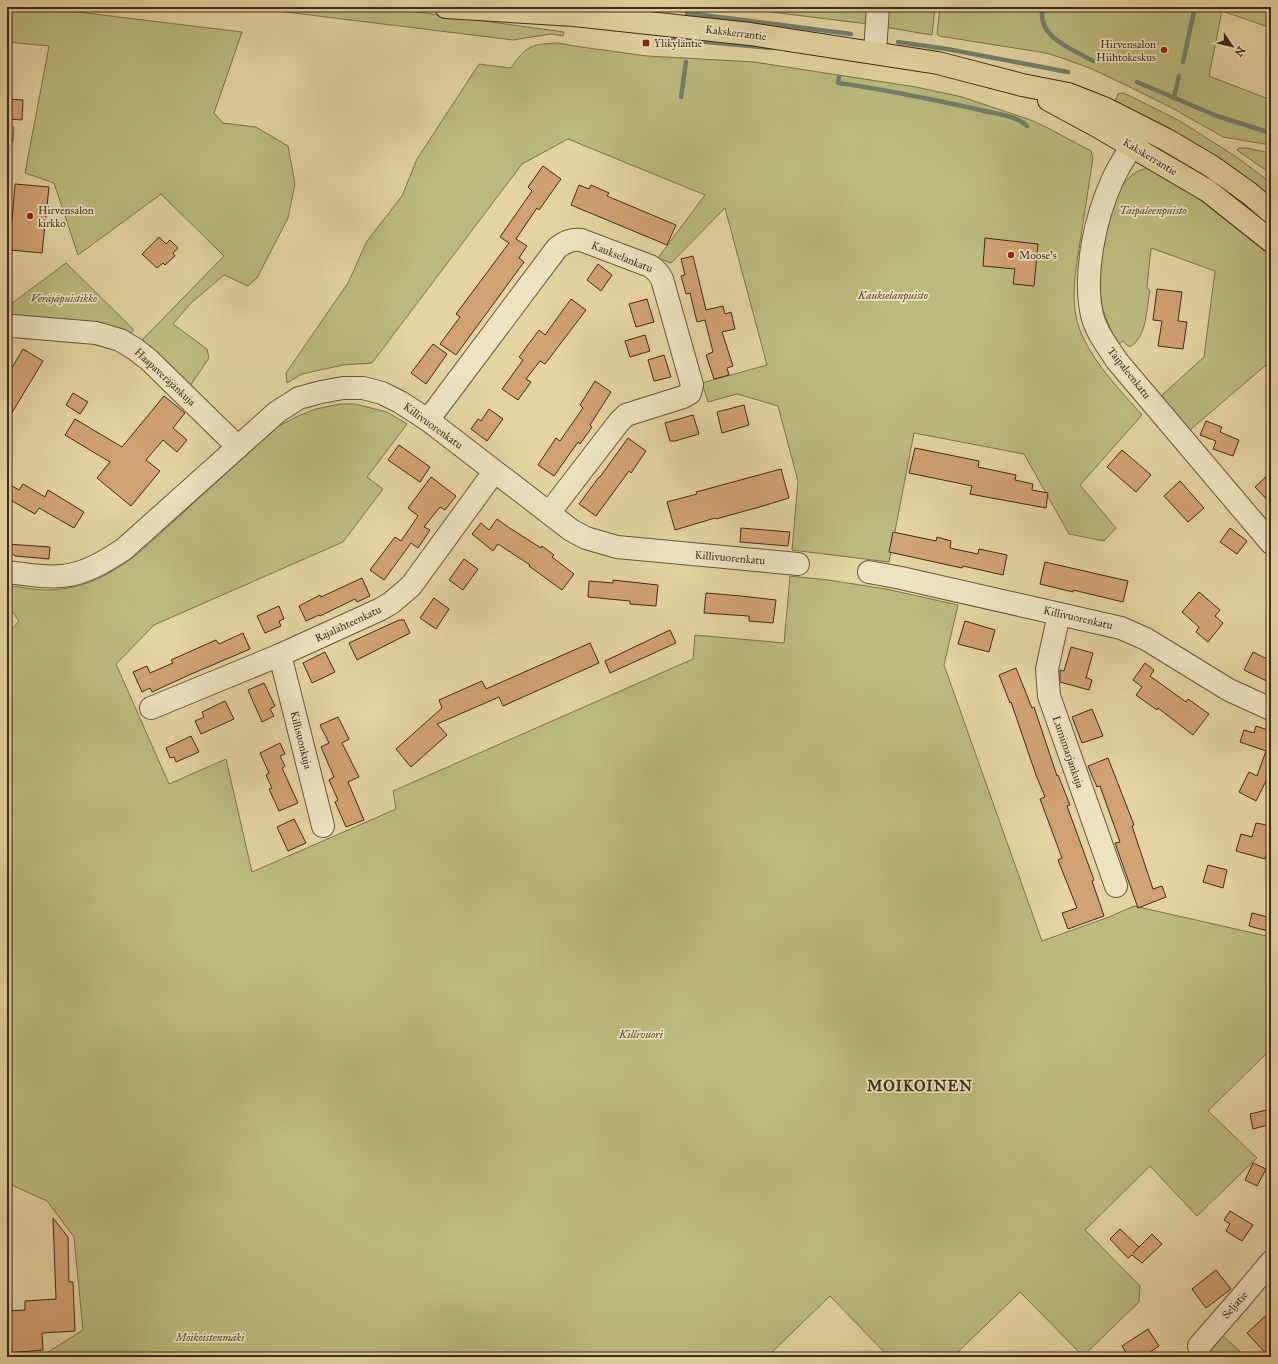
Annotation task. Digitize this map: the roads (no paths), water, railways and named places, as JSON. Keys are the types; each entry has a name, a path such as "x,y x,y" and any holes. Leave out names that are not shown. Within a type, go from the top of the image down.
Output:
{"main road":[{"name":"Kakskerrantie","path":"446,7 531,9 750,34 875,52 938,63 1022,85 1138,137 1271,241"},
{"name":"Kakskerrantie","path":"1138,137 1168,140 1211,166 1249,193 1271,212"}],"street":[{"path":"875,52 878,7"},
{"name":"Taipaleenkatu","path":"1138,137 1112,180 1106,194 1098,222 1089,267 1092,316 1098,331 1117,361 1271,542"},
{"name":"Kaukselankatu","path":"428,420 557,248 564,242 573,239 581,240 650,266 654,269 659,273 662,279 692,385 690,393 626,415 549,513"},
{"name":"Haapaveräjänkuja","path":"7,327 13,326 96,333 120,340 149,360 238,447"},
{"name":"Killivuorenkatu","path":"7,572 63,576 79,573 110,559 124,549 277,412 299,398 343,388 363,388 382,393 400,402 428,420 571,530 586,538 617,547 798,564"},
{"name":"Rajalähteenkatu","path":"151,708 280,655 381,610 401,596 410,586 494,472"},
{"name":"Killivuorenkatu","path":"869,572 1121,628 1146,639 1229,690 1271,709"},
{"name":"Lumimarjankuja","path":"1059,614 1047,669 1049,696 1116,886"},
{"name":"Killisuonkuja","path":"280,655 323,826"},
{"name":"Seljatie","path":"1198,1346 1271,1262"}],"waterway":[{"path":"1183,62 1195,7"},
{"path":"687,13 851,34"},
{"path":"1042,13 1046,30 1052,36 1068,48 1093,61"},
{"path":"657,42 677,40 771,48"},
{"path":"898,42 947,49 1068,72"},
{"path":"681,97 686,62"},
{"path":"1174,97 1179,76"},
{"path":"839,77 838,83 907,94 1003,115 1017,119 1027,126"},
{"path":"1137,82 1217,116 1271,133"}],"place":[{"name":"Ylikyläntie","path":"646,43"},
{"name":"Hirvensalon Hiihtokeskus","path":"1164,50"},
{"name":"Hirvensalon kirkko","path":"30,216"},
{"name":"Moose's","path":"1011,255"}],"district":[{"name":"MOIKOINEN","path":"920,1086"}],"park label":[{"name":"Taipaleenpuisto","path":"1153,210"},
{"name":"Kaukselanpuisto","path":"893,295"},
{"name":"Veräjäpuistikko","path":"64,298"},
{"name":"Killivuori","path":"641,1034"},
{"name":"Moikoistenmäki","path":"210,1337"}]}
